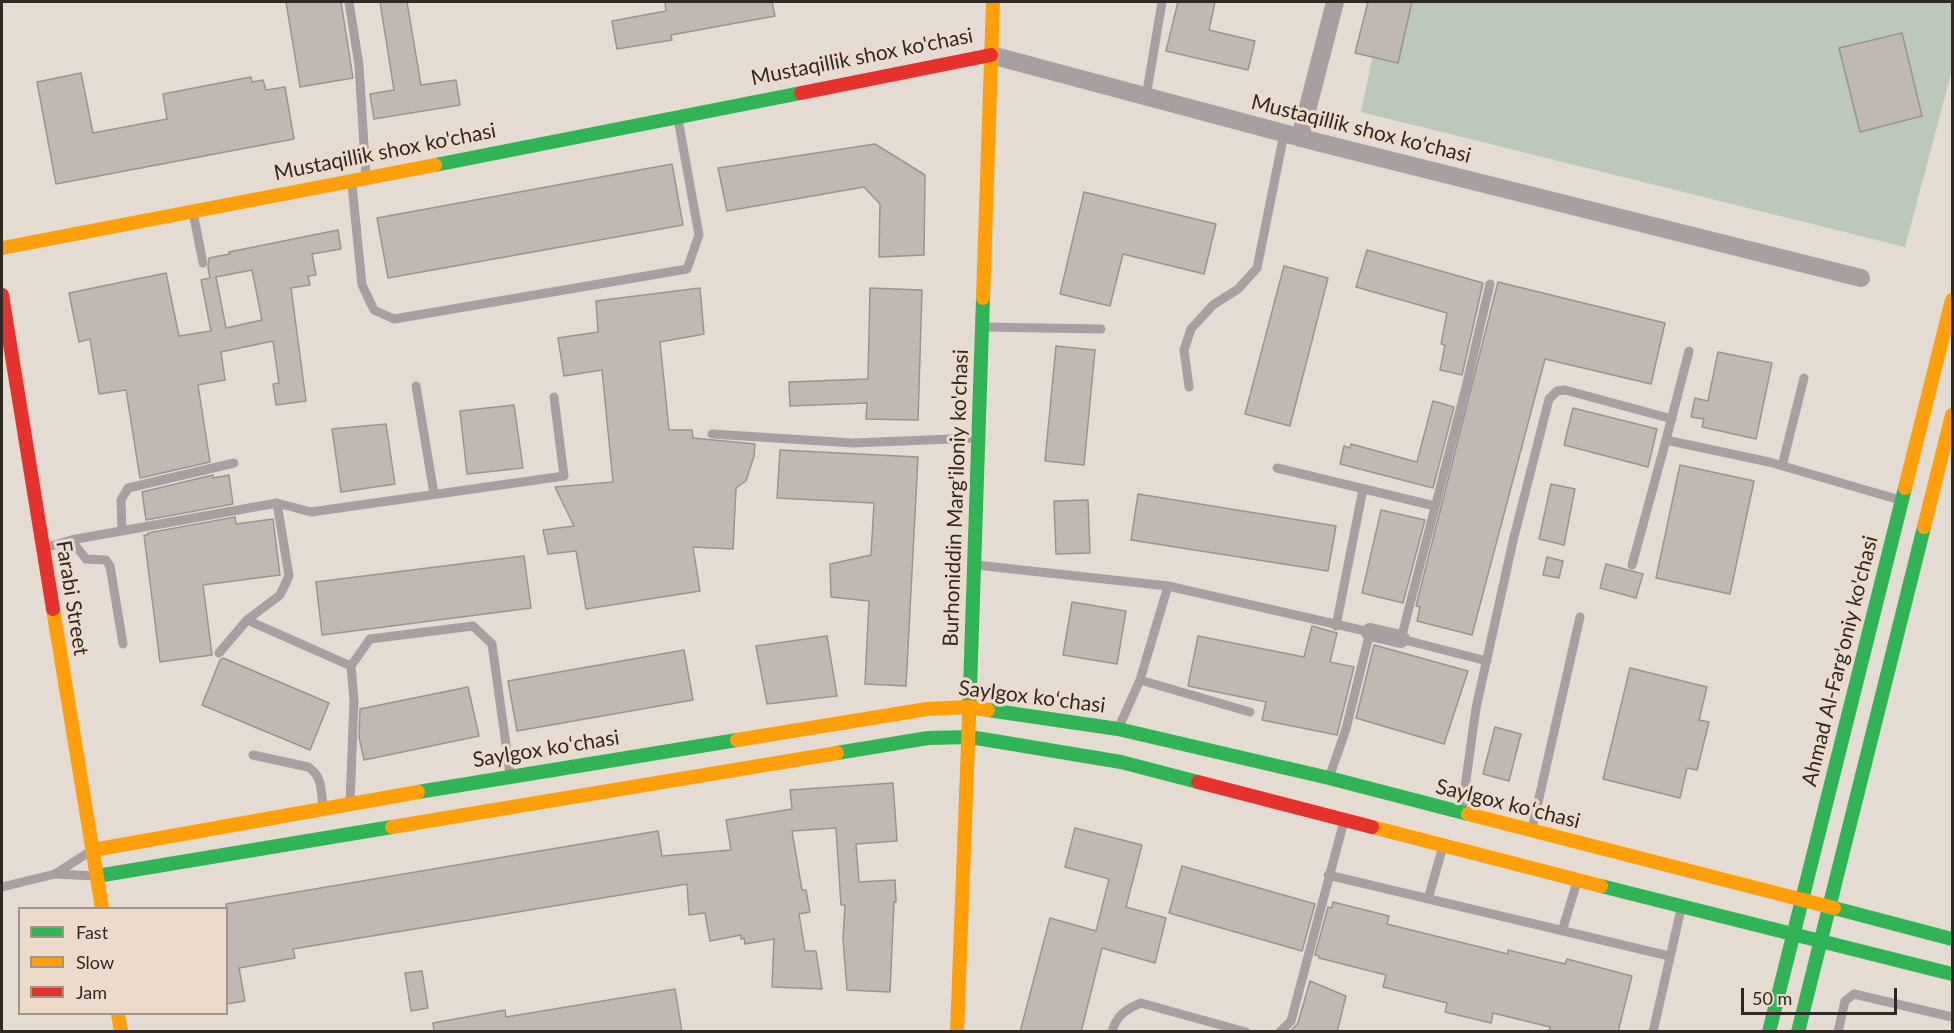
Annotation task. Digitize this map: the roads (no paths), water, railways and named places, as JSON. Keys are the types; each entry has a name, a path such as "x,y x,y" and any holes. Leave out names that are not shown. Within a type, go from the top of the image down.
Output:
{"main road":[{"name":"Burhoniddin Marg'iloniy ko'chasi","path":"957,1032 970,738 969,707 980,438 993,2"},
{"name":"Mustaqillik shox ko'chasi","path":"2,248 351,182 991,55"},
{"name":"Farabi Street","path":"2,295 102,907"},
{"name":"Ahmad Al-Farg'oniy ko'chasi","path":"1769,1032 1953,300"},
{"path":"1798,1032 1953,415"},
{"name":"Saylgox koʻchasi","path":"93,850 511,776 927,709 969,707 1118,729 1329,778 1953,939"},
{"path":"97,876 928,738 970,738 1121,762 1792,935 1953,974"},
{"path":"118,1015 121,1032"}],"street":[{"path":"1292,136 1335,2"},
{"name":"Mustaqillik shox ko'chasi","path":"991,55 1292,136 1861,278"},
{"path":"1370,633 1401,639"}],"lane":[{"path":"349,2 359,65 366,179"},
{"path":"1146,97 1162,2"},
{"path":"351,182 362,285 374,310 394,319 687,269 699,235 678,116"},
{"path":"1189,387 1184,350 1191,329 1213,305 1238,289 1257,268 1292,136"},
{"path":"193,212 203,263"},
{"path":"1487,661 1401,639 1490,284"},
{"path":"983,327 1101,329"},
{"path":"1632,565 1689,351"},
{"path":"1782,466 1804,378"},
{"path":"416,386 434,494"},
{"path":"1461,813 1476,708 1513,540 1550,399 1557,391 1565,390 1672,419"},
{"path":"42,548 71,540 277,503 311,512 564,476 554,397"},
{"path":"712,434 852,443 980,438"},
{"path":"1666,440 1782,466 1902,501"},
{"path":"122,531 121,500 128,488 234,463"},
{"path":"1277,468 1435,506"},
{"path":"1336,626 1364,489"},
{"path":"219,652 247,620 280,595 289,576 277,503"},
{"path":"71,540 86,559 106,560 110,566 123,644"},
{"path":"975,565 1168,586 1370,633 1346,729 1329,778"},
{"path":"1118,729 1140,680 1168,586"},
{"path":"1532,831 1580,617"},
{"path":"247,620 351,666"},
{"path":"350,804 354,700 351,666 370,639 473,627 492,644 511,776"},
{"path":"1140,680 1250,712"},
{"path":"253,755 308,767 315,771 320,779 323,808"},
{"path":"1280,1032 1291,1021 1344,818"},
{"path":"1428,899 1444,845"},
{"path":"55,874 93,850"},
{"path":"2,886 55,874 97,876"},
{"path":"1328,875 1669,956"},
{"path":"1562,931 1577,880"},
{"path":"1653,1032 1681,906"},
{"path":"1838,1032 1845,1001 1854,994 1953,1017"},
{"path":"1112,1032 1115,1021 1128,1008 1141,1004 1246,1032"}]}
